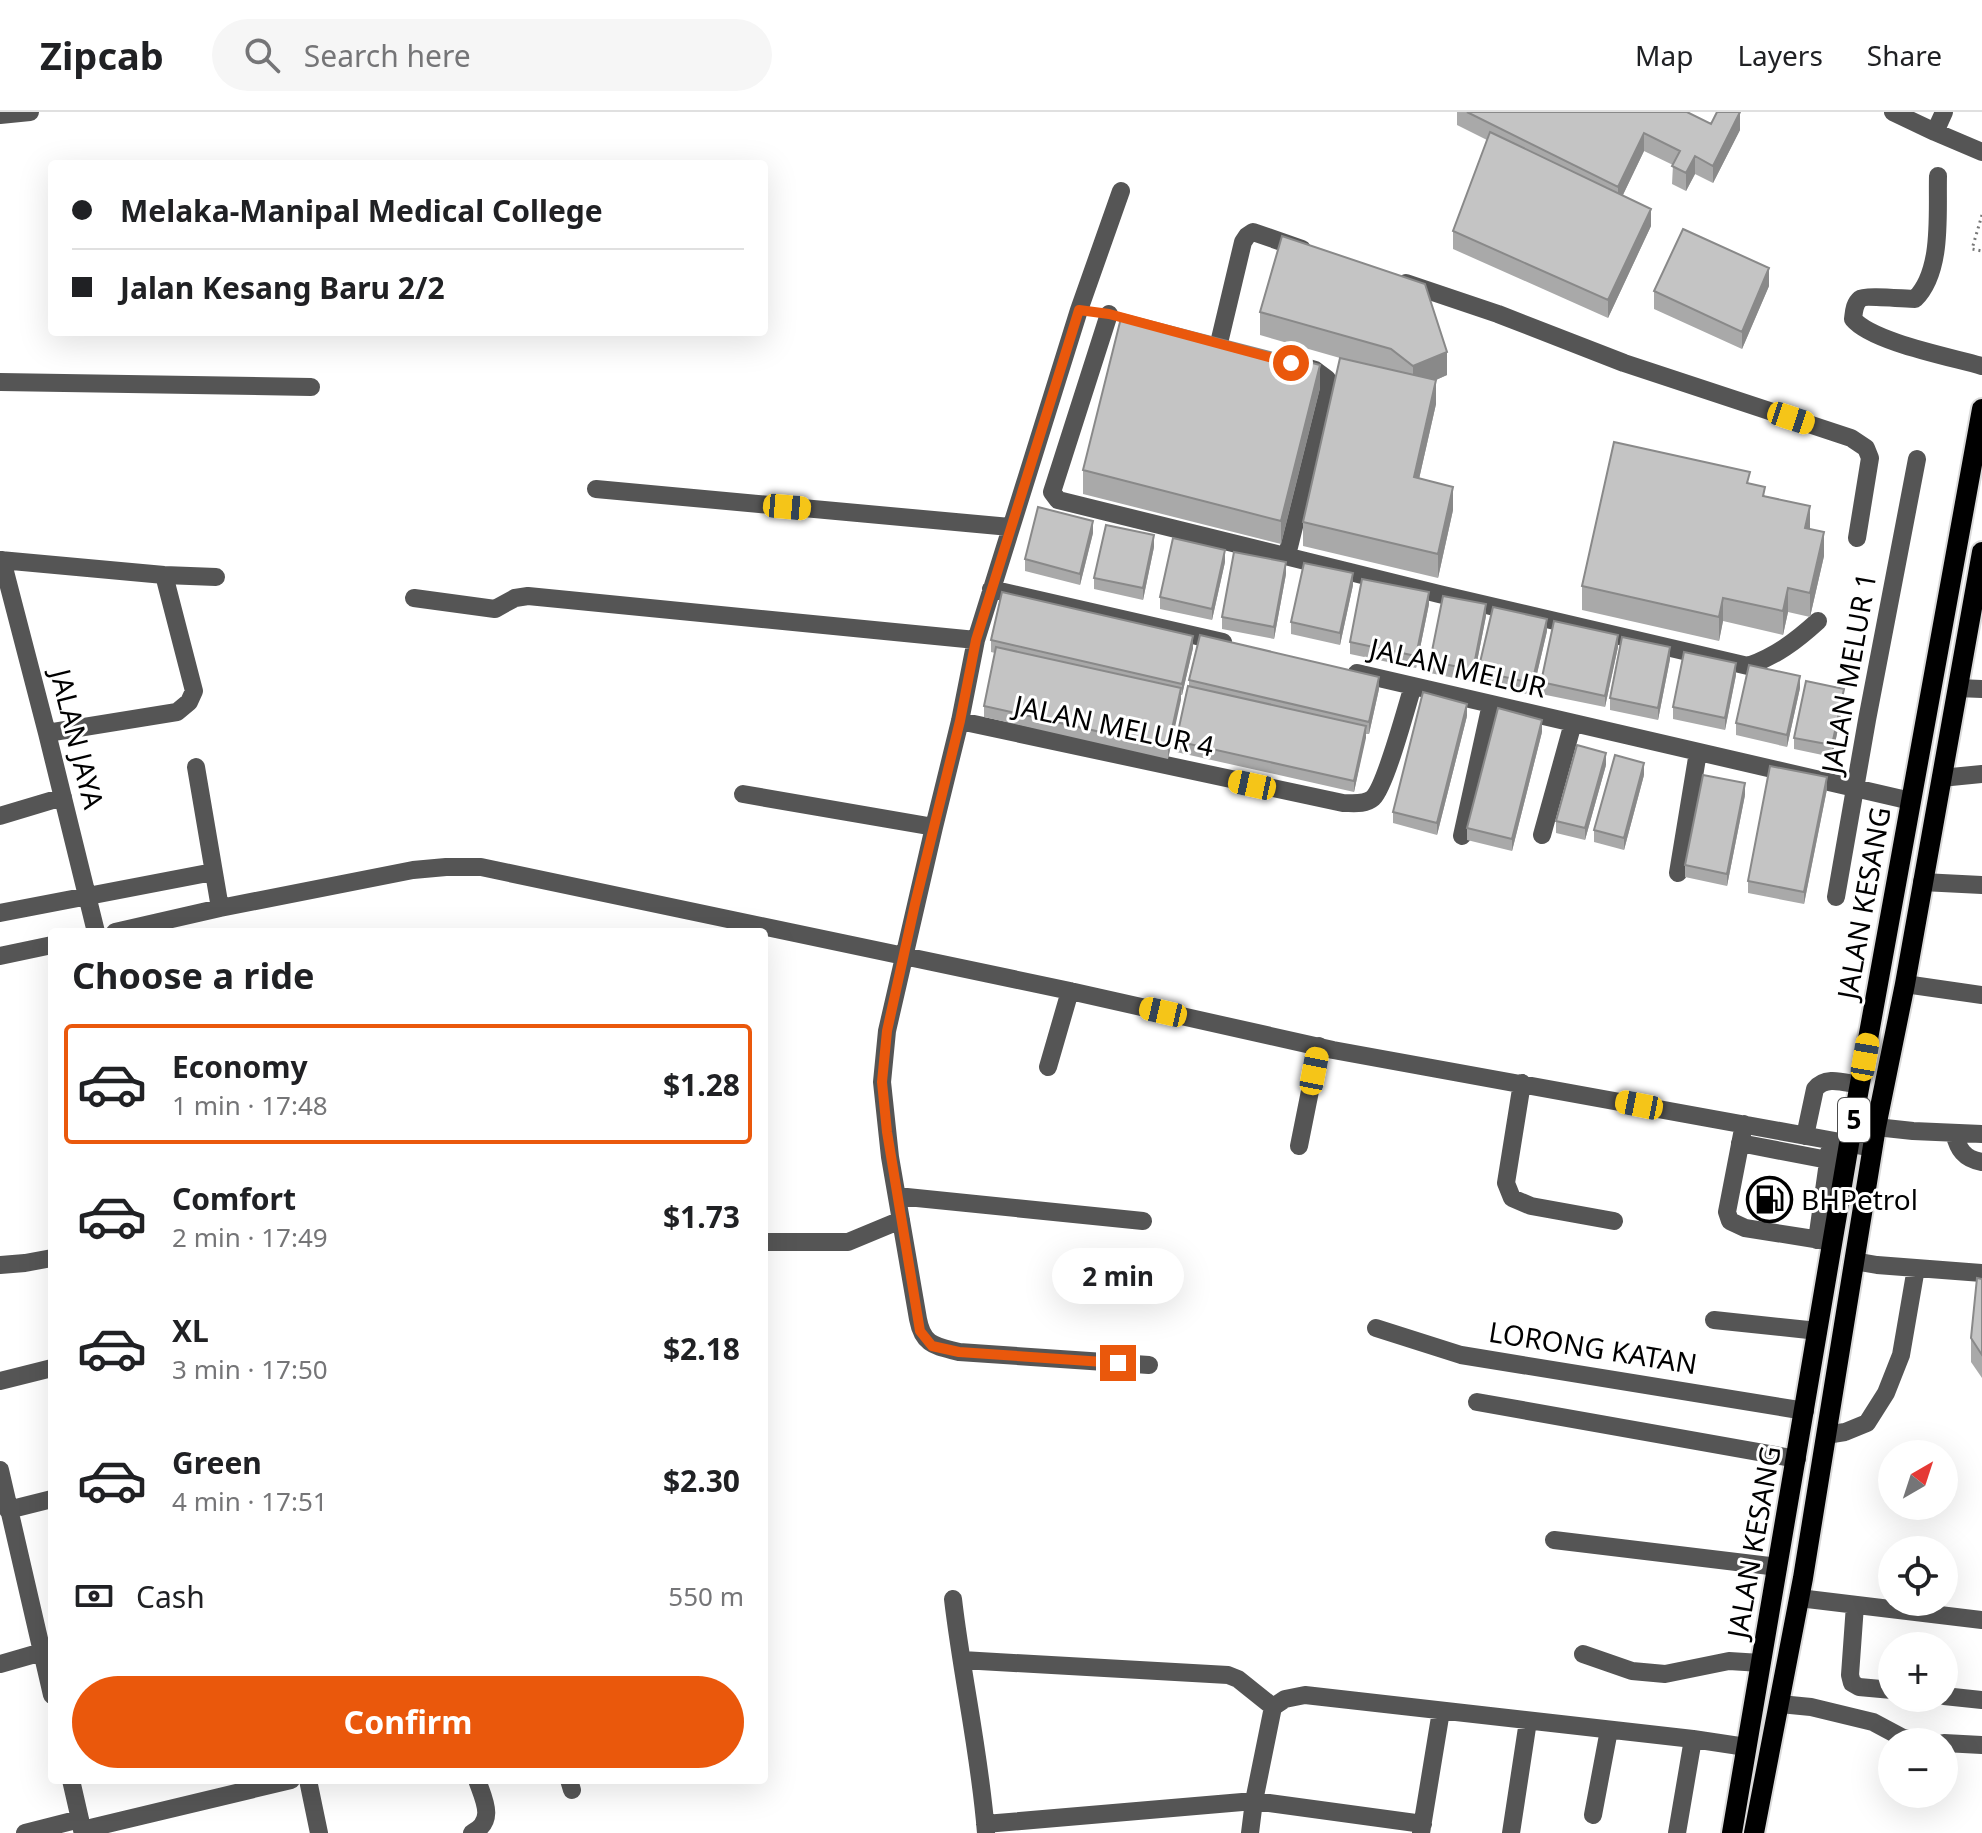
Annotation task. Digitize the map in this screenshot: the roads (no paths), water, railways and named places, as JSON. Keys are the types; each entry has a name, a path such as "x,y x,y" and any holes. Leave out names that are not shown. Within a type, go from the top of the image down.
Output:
{"main road":[{"name":"JALAN KESANG","path":"1732,1833 1818,1331 1825,1241 1840,1142 1860,1085 1982,409"},
{"name":"JALAN KESANG","path":"1754,1833 1794,1705 1815,1599 1843,1432 1854,1261 1873,1148 1884,1128 1905,984 1957,688 1975,628 1982,552"}],"street":[{"path":"0,115 30,112"},
{"path":"1893,112 1982,152"},
{"path":"1935,132 1944,112"},
{"path":"1938,176 1936,247 1924,291 1915,299 1867,296 1859,300 1853,319 1879,337 1982,366"},
{"path":"1121,191 1079,310 976,640 887,1031 882,1082 890,1157 920,1331 932,1346 959,1352 1149,1365"},
{"path":"1219,343 1247,236 1253,232 1319,254"},
{"path":"1394,279 1498,314 1624,363 1851,438 1866,448 1870,458 1857,538"},
{"path":"1079,310 1116,316 1052,492 1058,500 1748,666 1792,645 1818,621"},
{"path":"1287,362 1315,370 1327,379 1327,393 1287,555"},
{"path":"0,382 311,387"},
{"name":"JALAN MELUR 1","path":"1836,897 1917,459"},
{"path":"596,489 1010,527"},
{"path":"1,560 216,577"},
{"name":"JALAN JAYA","path":"1,560 95,928"},
{"path":"47,733 177,712 189,702 194,691 164,575"},
{"path":"991,589 1247,648"},
{"path":"414,598 495,609 515,598 528,596 976,640"},
{"name":"JALAN MELUR","path":"1338,669 1911,801"},
{"name":"JALAN MELUR 4","path":"960,721 1313,797 1362,803 1372,799 1381,784 1413,686"},
{"path":"1957,688 1982,689"},
{"path":"1462,836 1491,704"},
{"path":"1542,835 1573,723"},
{"path":"1678,873 1698,752"},
{"path":"196,767 220,908"},
{"path":"1941,778 1982,774"},
{"path":"743,794 934,827"},
{"path":"0,816 63,797"},
{"path":"134,928 413,870 481,867 1319,1046 1522,1083 1742,1134 1828,1160"},
{"path":"0,913 213,872"},
{"path":"1922,882 1967,884"},
{"path":"0,956 48,946"},
{"path":"1905,984 1982,995"},
{"path":"1048,1067 1070,991"},
{"path":"1299,1146 1319,1046"},
{"path":"1805,1136 1815,1089 1820,1083 1827,1080 1860,1085"},
{"path":"1522,1083 1506,1183 1512,1198 1531,1206 1614,1221"},
{"path":"1884,1128 1982,1134"},
{"path":"1954,1133 1958,1148 1967,1158 1982,1162"},
{"path":"1742,1134 1805,1136 1873,1148"},
{"path":"1742,1134 1727,1212 1730,1221 1745,1228 1825,1241 1828,1160 1840,1142"},
{"path":"897,1196 1143,1221"},
{"path":"768,1242 848,1242 901,1220"},
{"path":"0,1265 48,1259"},
{"path":"1854,1261 1982,1273"},
{"path":"1843,1432 1867,1423 1886,1393 1901,1355 1916,1268"},
{"path":"1714,1320 1818,1331"},
{"name":"LORONG KATAN","path":"1376,1328 1461,1355 1805,1411"},
{"path":"0,1381 48,1369"},
{"path":"1477,1402 1797,1459"},
{"path":"0,1470 48,1678"},
{"path":"8,1510 48,1500"},
{"path":"1554,1540 1778,1567"},
{"path":"953,1599 986,1828 1254,1801 1422,1828 1441,1711"},
{"path":"1815,1599 1982,1620"},
{"path":"1855,1605 1852,1683 1859,1687 1878,1689"},
{"path":"0,1664 42,1652"},
{"path":"1583,1654 1632,1671 1665,1674 1729,1661 1761,1663"},
{"path":"962,1660 1228,1675 1238,1679 1273,1707"},
{"path":"1250,1833 1273,1707 1285,1699 1305,1695 1746,1747"},
{"path":"1958,1697 1982,1700"},
{"path":"1794,1705 1873,1722 1884,1728"},
{"path":"1511,1833 1528,1721"},
{"path":"1593,1815 1609,1730"},
{"path":"1677,1833 1693,1739"},
{"path":"1958,1744 1982,1745"},
{"path":"72,1784 81,1828"},
{"path":"25,1833 81,1828 274,1784"},
{"path":"309,1784 319,1833"},
{"path":"472,1833 482,1828 486,1818 487,1807 478,1784"}],"place":[{"name":"BHPetrol","path":"1770,1200"}]}
